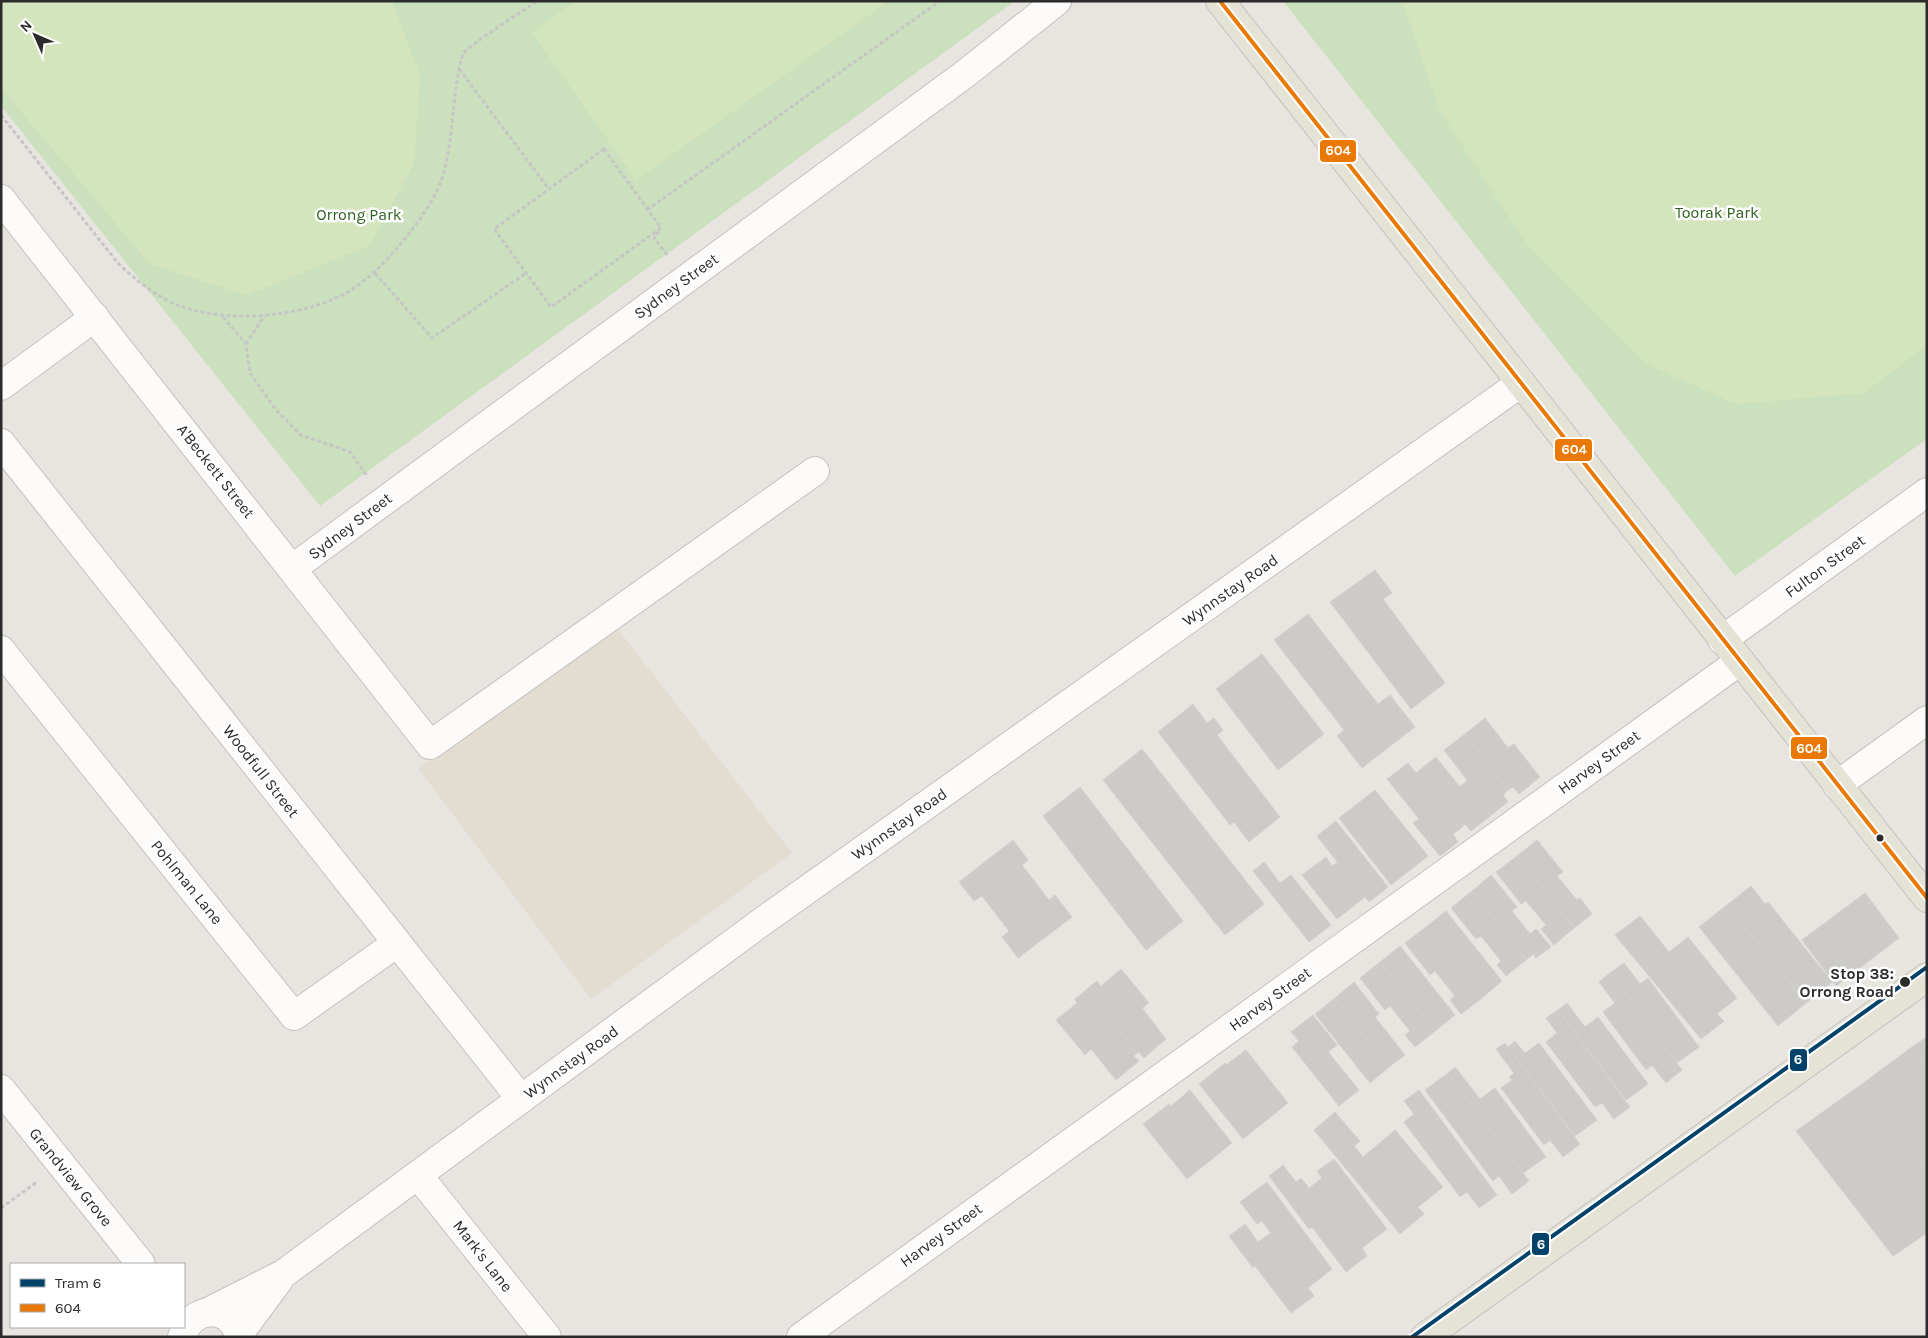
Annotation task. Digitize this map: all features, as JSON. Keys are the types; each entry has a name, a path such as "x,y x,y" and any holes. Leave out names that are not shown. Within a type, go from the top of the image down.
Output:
{"main road":[{"path":"1220,1 1927,898"},
{"path":"1425,1337 1927,977"}],"street":[{"name":"Sydney Street","path":"292,568 957,80 1057,1"},
{"name":"A'Beckett Street","path":"1,199 430,745 815,471"},
{"path":"1,386 95,317"},
{"name":"Wynnstay Road","path":"192,1319 283,1274 793,900 1521,383"},
{"name":"Woodfull Street","path":"1,443 521,1099"},
{"name":"Fulton Street","path":"1722,640 1927,492"},
{"name":"Pohlman Lane","path":"1,650 294,1016 397,943"},
{"name":"Harvey Street","path":"801,1337 1740,661"},
{"path":"1837,785 1927,720"},
{"name":"Grandview Grove","path":"1,1089 140,1263"},
{"name":"Mark's Lane","path":"418,1175 547,1337"},
{"name":"Wynnstay Road","path":"239,1336 283,1274"},
{"path":"192,1319 220,1313 229,1318 235,1325 239,1336"}],"path":[{"path":"1,115 117,262 138,282 175,304 207,314 222,316 265,315 292,312 331,300 353,289 375,273 400,246 423,215 440,184 449,148 459,69 464,52 537,1"},
{"path":"647,210 940,1"},
{"path":"459,69 549,189"},
{"path":"604,149 660,228 551,307 494,229 604,149"},
{"path":"659,244 654,238 660,228"},
{"path":"375,273 432,338 526,273"},
{"path":"246,344 265,315"},
{"path":"222,316 246,344 250,373 276,410 301,435 350,452 370,479"},
{"path":"1,1208 61,1165"}],"shaded area":[{"path":"614,624 792,853 591,999 418,768"}],"green space":[{"name":"Orrong Park","path":"1,1 1015,1 320,506 1,106"},
{"path":"1,1 392,1 420,76 414,163 370,245 247,295 150,264 1,88"},
{"path":"577,1 889,1 636,180 532,32"},
{"name":"Toorak Park","path":"1283,1 1927,1 1927,439 1735,576"},
{"name":"Toorak Park","path":"1402,1 1927,1 1927,345 1864,393 1736,404 1645,363 1530,248 1441,113"}],"building":[{"path":"1375,570 1392,593 1383,599 1445,683 1411,709 1330,602"},
{"path":"1308,614 1378,704 1390,695 1415,727 1362,768 1337,736 1344,730 1274,640"},
{"path":"1262,654 1324,734 1278,770 1216,689"},
{"path":"1193,704 1207,723 1214,718 1223,730 1217,735 1280,817 1249,842 1234,822 1230,825 1158,732"},
{"path":"1485,718 1508,748 1514,744 1540,777 1519,794 1513,787 1508,790 1465,734"},
{"path":"1465,734 1508,790 1503,795 1508,802 1490,816 1464,783 1467,780 1444,750"},
{"path":"1142,749 1264,904 1225,935 1103,780"},
{"path":"1436,757 1460,787 1464,783 1490,816 1471,831 1465,824 1460,829 1416,773"},
{"path":"1408,763 1460,829 1453,834 1458,842 1440,856 1413,823 1419,819 1387,779"},
{"path":"1080,787 1183,921 1146,950 1043,816"},
{"path":"1375,790 1428,856 1409,871 1357,804"},
{"path":"1357,804 1409,871 1391,885 1339,818"},
{"path":"1336,821 1388,887 1369,902 1317,836"},
{"path":"1013,840 1028,860 1022,865 1049,900 1055,895 1072,917 1018,958 1002,937 1009,931 982,896 974,901 959,882"},
{"path":"1537,840 1563,872 1557,876 1577,900 1580,898 1592,914 1574,928 1517,856"},
{"path":"1517,856 1574,928 1554,945 1541,929 1546,925 1526,901 1521,904 1496,872"},
{"path":"1326,857 1332,866 1338,862 1365,897 1337,919 1302,875"},
{"path":"1264,862 1280,883 1291,875 1331,925 1309,942 1253,871"},
{"path":"1491,875 1517,907 1512,911 1530,934 1536,929 1551,947 1536,958 1533,954 1526,960 1472,891"},
{"path":"1751,886 1765,904 1768,902 1832,982 1806,1003 1727,905"},
{"path":"1472,891 1526,960 1506,976 1497,965 1501,961 1481,936 1476,939 1451,908"},
{"path":"1865,893 1899,938 1836,986 1802,940"},
{"path":"1727,905 1806,1003 1778,1026 1699,927"},
{"path":"1446,911 1502,981 1482,998 1426,927"},
{"path":"1640,916 1669,952 1688,937 1737,998 1717,1014 1724,1021 1701,1039 1615,935"},
{"path":"1426,927 1482,998 1461,1014 1450,1000 1455,996 1435,971 1430,975 1405,943"},
{"path":"1400,946 1455,1015 1435,1031 1380,962"},
{"path":"1380,962 1435,1031 1415,1047 1405,1035 1410,1031 1390,1006 1385,1010 1360,978"},
{"path":"1624,963 1640,984 1648,978 1699,1047 1677,1063 1610,973"},
{"path":"1121,969 1149,1003 1142,1008 1166,1039 1144,1058 1139,1052 1137,1053 1086,990 1097,981 1101,986"},
{"path":"1610,973 1682,1070 1666,1083 1652,1065 1646,1070 1603,1012 1615,1003 1599,982"},
{"path":"1354,982 1379,1014 1375,1017 1405,1055 1389,1067 1335,998"},
{"path":"1086,990 1137,1053 1134,1056 1139,1061 1116,1080 1091,1049 1085,1055 1056,1020 1077,1003 1075,999"},
{"path":"1335,998 1389,1067 1370,1083 1315,1014"},
{"path":"1567,1003 1585,1027 1598,1017 1648,1084 1626,1100 1558,1010"},
{"path":"1558,1010 1630,1107 1614,1119 1602,1103 1595,1107 1546,1042 1557,1033 1546,1018"},
{"path":"1313,1015 1337,1045 1328,1052 1359,1090 1339,1106 1292,1047 1299,1041 1291,1032"},
{"path":"1927,1037 1927,1067 1912,1047"},
{"path":"1515,1041 1525,1053 1539,1043 1597,1120 1575,1136 1508,1047"},
{"path":"1505,1043 1580,1144 1563,1157 1550,1140 1544,1145 1501,1088 1512,1080 1509,1077 1514,1073 1496,1049"},
{"path":"1912,1047 1927,1067 1927,1171 1862,1084"},
{"path":"1246,1050 1288,1103 1243,1139 1199,1084 1225,1063 1226,1065"},
{"path":"1455,1067 1480,1099 1495,1088 1546,1157 1523,1173 1448,1073"},
{"path":"1448,1073 1529,1181 1512,1194 1499,1176 1493,1181 1425,1090"},
{"path":"1862,1084 1927,1171 1927,1233 1893,1256 1796,1131"},
{"path":"1190,1090 1232,1143 1187,1179 1143,1124 1169,1104 1171,1106"},
{"path":"1419,1090 1497,1195 1479,1208 1467,1192 1460,1197 1404,1122 1414,1114 1404,1101"},
{"path":"1335,1112 1360,1141 1354,1146 1363,1157 1395,1130 1443,1187 1418,1207 1424,1214 1400,1234 1314,1130"},
{"path":"1334,1159 1387,1229 1362,1248 1367,1256 1346,1272 1312,1227 1309,1229 1269,1176 1283,1165 1296,1182 1301,1178 1309,1188 1322,1178 1317,1171"},
{"path":"1267,1182 1332,1269 1308,1288 1314,1296 1291,1313 1229,1236 1245,1224 1258,1242 1271,1233 1262,1221 1257,1224 1240,1202"}],"tram line":[{"name":"6","path":"1412,1337 1927,967"}],"transit line":[{"name":"604","path":"1220,1 1927,898"}],"place":[{"name":"Stop 38: Orrong Road","path":"1905,982"}]}
